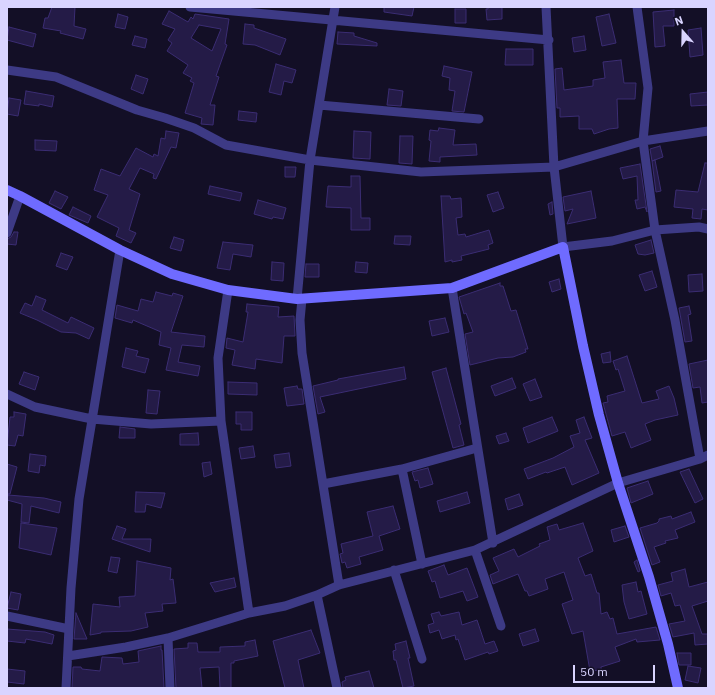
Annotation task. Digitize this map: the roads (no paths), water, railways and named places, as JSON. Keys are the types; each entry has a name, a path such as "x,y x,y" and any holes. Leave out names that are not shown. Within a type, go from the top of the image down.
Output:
{"street":[{"path":"190,7 548,40"},
{"path":"335,7 310,160 300,299 300,320 302,353 339,585"},
{"path":"546,7 554,167 563,247 599,415 618,483 649,577 679,688"},
{"path":"68,656 126,647 168,638 249,613 285,606 317,595 339,585 475,550 618,483 704,457 676,320 655,230 643,141 648,88 637,7"},
{"path":"7,70 56,77 137,110 194,128 226,145 310,160 421,172 554,167 643,141 708,130"},
{"path":"318,105 479,119"},
{"path":"7,190 120,250 172,274 228,290 300,299 452,288 563,247 612,241 655,230 699,227 708,229"},
{"path":"7,232 20,196"},
{"path":"66,688 71,588 79,499 120,250"},
{"path":"452,288 493,542"},
{"path":"228,290 218,358 221,421 249,613"},
{"path":"7,394 35,407 92,418 151,424 221,421"},
{"path":"323,484 402,469 477,448"},
{"path":"402,469 422,564"},
{"path":"475,550 501,626"},
{"path":"394,570 422,659"},
{"path":"317,595 337,688"},
{"path":"7,616 69,628"},
{"path":"168,638 170,688"}]}
